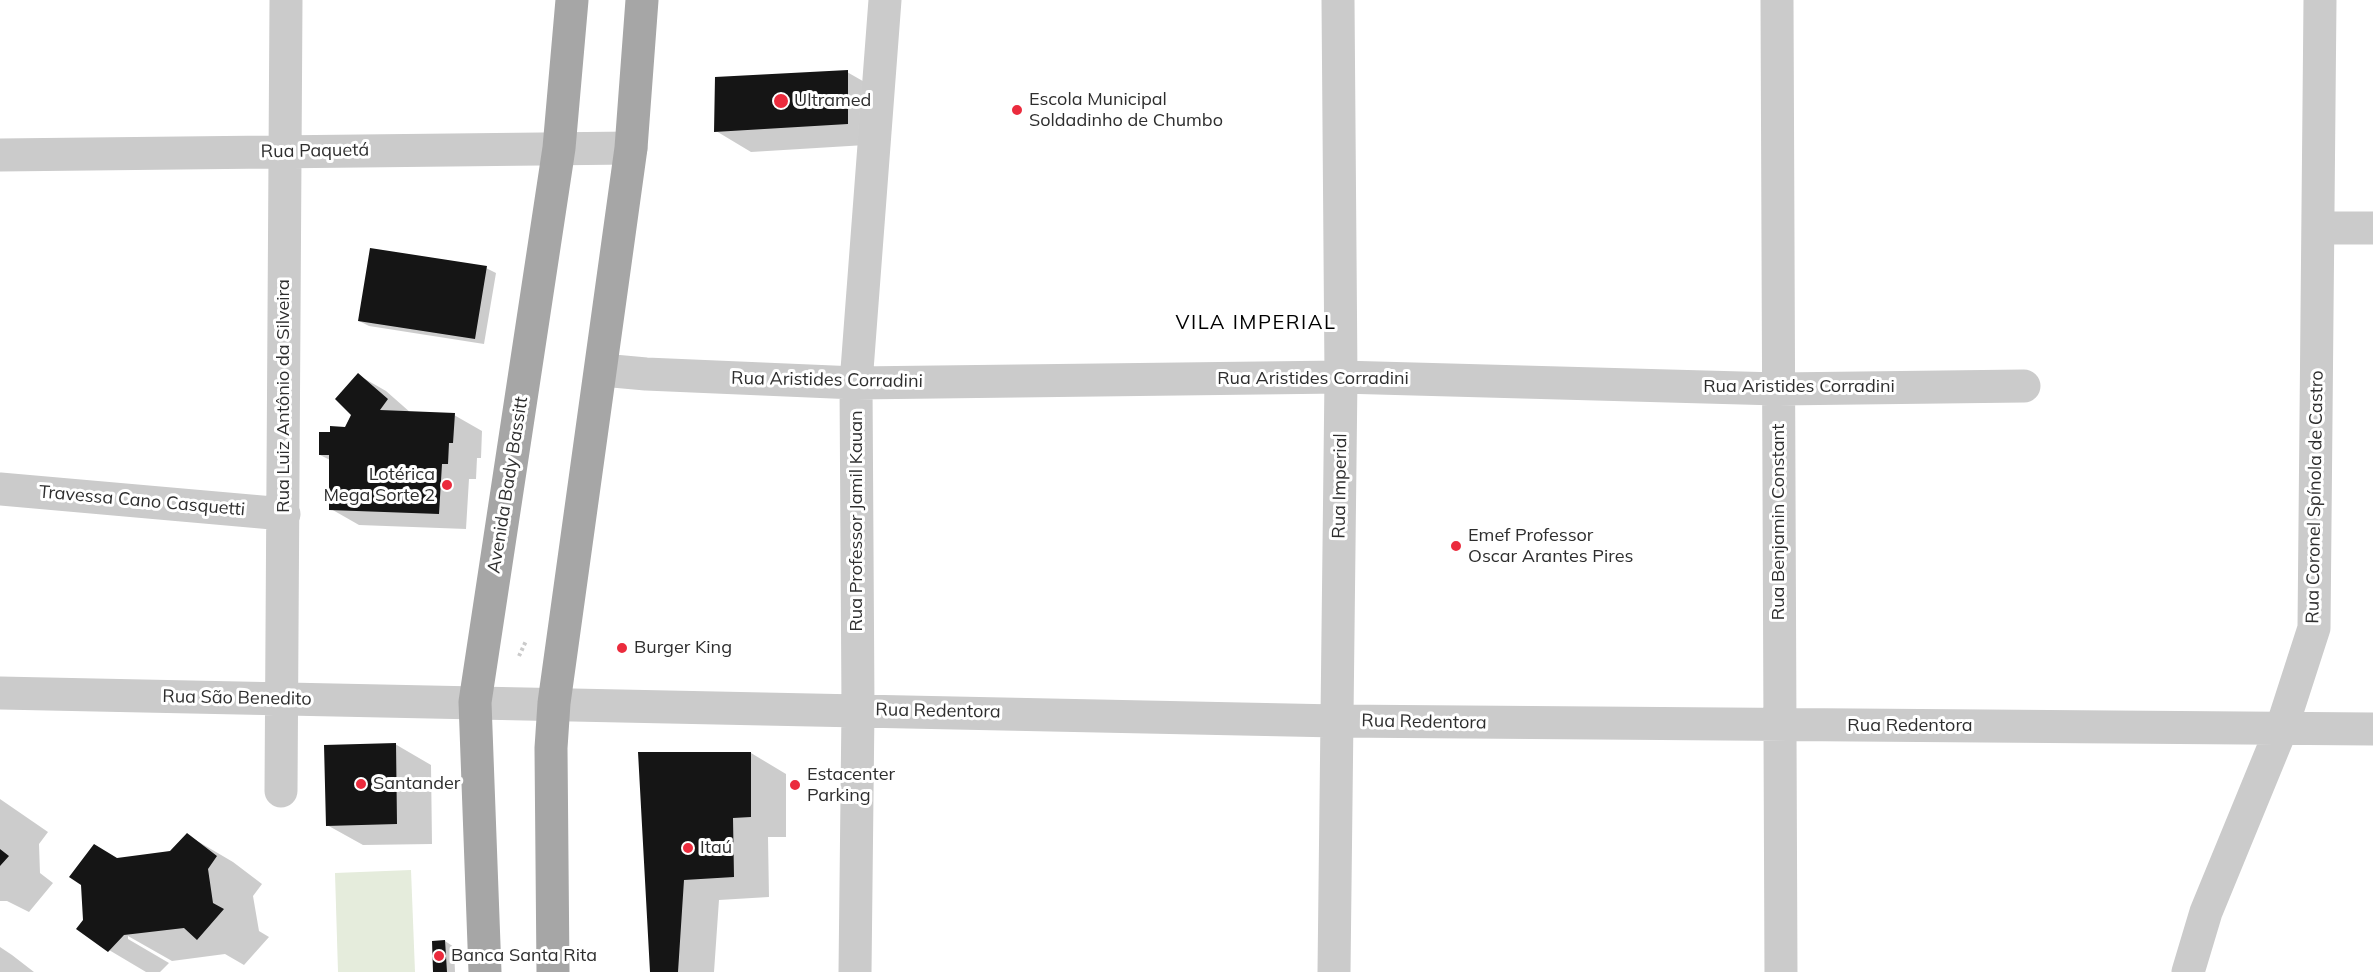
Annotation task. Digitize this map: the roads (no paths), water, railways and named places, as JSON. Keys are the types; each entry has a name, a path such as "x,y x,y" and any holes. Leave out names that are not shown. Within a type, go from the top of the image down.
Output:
{"main road":[{"name":"Avenida Bady Bassitt","path":"485,972 475,702 559,148 572,0"},
{"path":"553,972 551,748 554,703 631,148 642,0"}],"street":[{"name":"Rua Luiz Antônio da Silveira","path":"281,791 286,0"},
{"name":"Rua Professor Jamil Kauan","path":"855,972 858,709 856,383 885,0"},
{"name":"Rua Imperial","path":"1334,972 1341,377 1338,0"},
{"name":"Rua Benjamin Constant","path":"1777,0 1781,972"},
{"name":"Rua Coronel Spínola de Castro","path":"2188,972 2206,912 2282,727 2314,628 2320,0"},
{"name":"Rua Paquetá","path":"0,155 631,148"},
{"path":"2318,228 2373,228"},
{"name":"Rua Aristides Corradini","path":"602,370 856,383 1341,377 1778,389 2024,386"},
{"name":"Travessa Cano Casquetti","path":"0,489 284,514"},
{"name":"Rua São Benedito","path":"0,693 475,702"},
{"name":"Rua Redentora","path":"475,702 1337,721 2373,729"}],"place":[{"name":"Ultramed","path":"781,101"},
{"name":"Escola Municipal Soldadinho de Chumbo","path":"1017,110"},
{"name":"Lotérica Mega Sorte 2","path":"447,485"},
{"name":"Emef Professor Oscar Arantes Pires","path":"1456,546"},
{"name":"Burger King","path":"622,648"},
{"name":"Santander","path":"361,784"},
{"name":"Estacenter Parking","path":"795,785"},
{"name":"Itaú","path":"688,848"},
{"name":"Banca Santa Rita","path":"439,956"}],"district":[{"name":"VILA IMPERIAL","path":"1256,323"}]}
